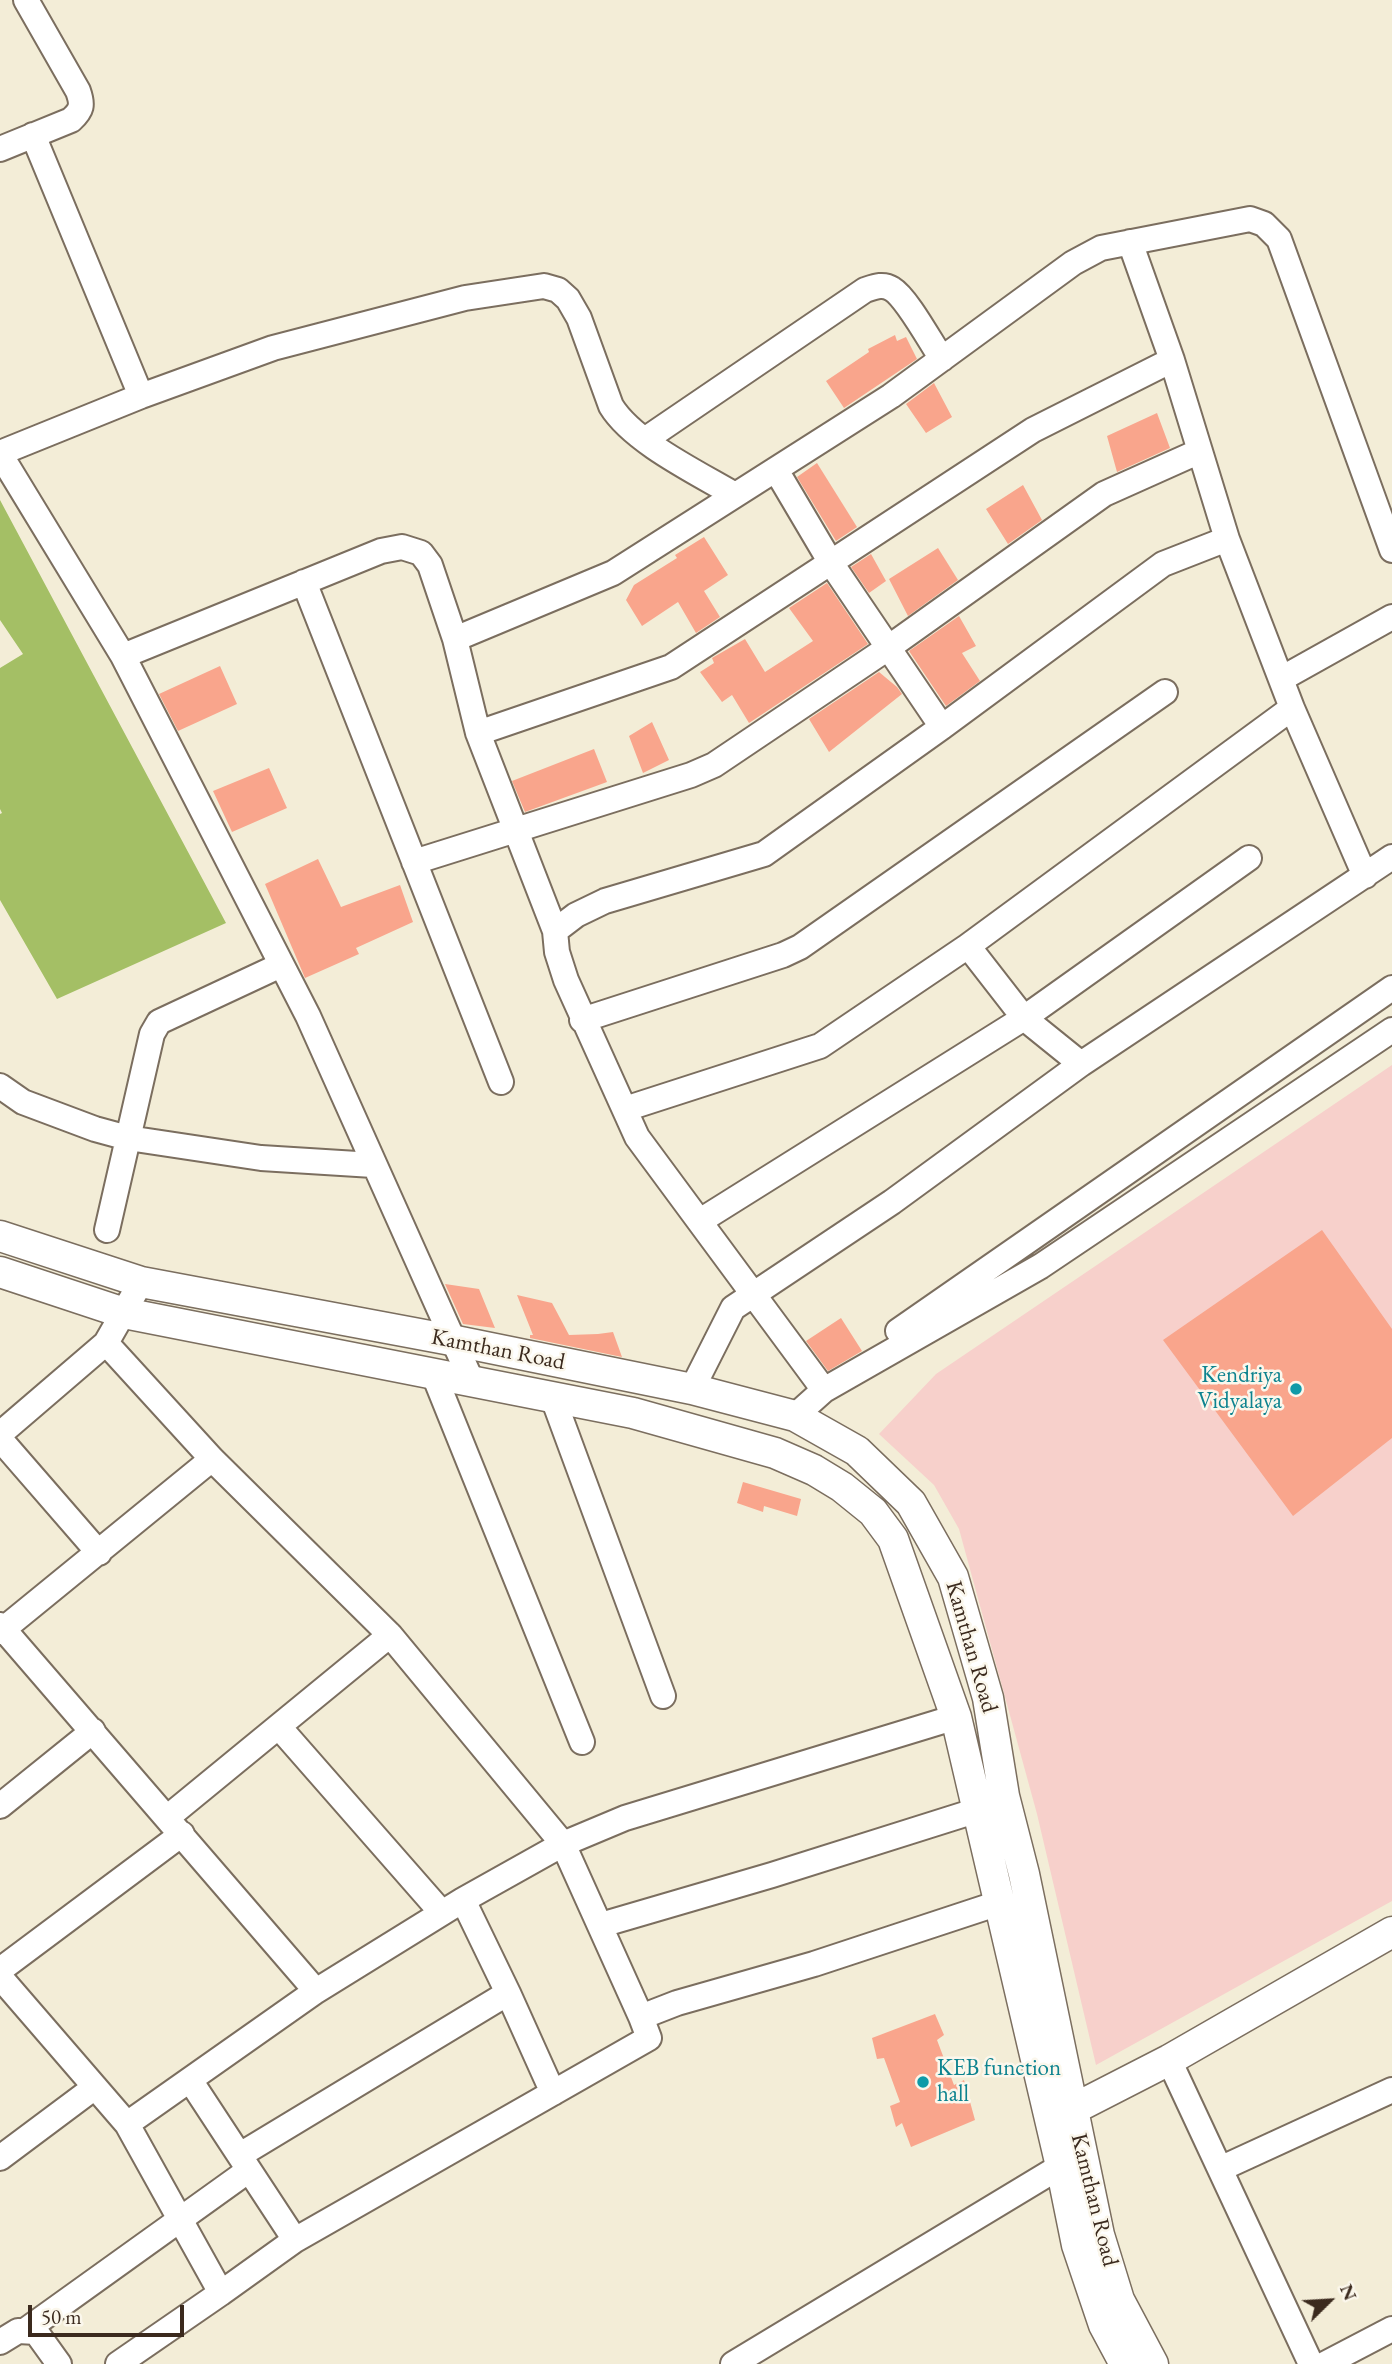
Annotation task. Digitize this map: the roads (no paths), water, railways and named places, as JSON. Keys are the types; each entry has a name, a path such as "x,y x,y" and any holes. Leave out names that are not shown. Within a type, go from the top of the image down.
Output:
{"main road":[{"name":"Kamthan Road","path":"0,1236 141,1282 451,1340 692,1389 795,1416 858,1451 911,1503 953,1577 989,1698 1004,1796 1024,1874 1061,2116 1061,2166 1077,2245 1104,2325 1125,2364"},
{"name":"Kamthan Road","path":"0,1272 124,1313 633,1413 775,1453 814,1470 842,1487 873,1513 893,1539 956,1717 999,1903 1061,2116 1119,2300 1153,2364"},
{"path":"842,1487 858,1451"},
{"path":"1061,2116 1169,2060 1392,1932"}],"street":[{"path":"0,149 71,120 80,112 82,103 78,91 26,0"},
{"path":"33,135 141,396"},
{"path":"455,639 613,573 891,396 1073,262 1101,248 1250,219 1264,224 1279,239 1392,550"},
{"path":"1130,242 1172,360 1227,539 1292,708 1365,876"},
{"path":"646,439 865,290 880,285 892,289 905,303 942,359"},
{"path":"472,1382 308,1016 123,656 0,454 141,396 306,338 465,298 544,286 558,290 568,299 579,318 611,406 619,419 676,460 735,495"},
{"path":"478,733 671,667 1033,430 1172,360"},
{"path":"414,862 691,775 714,765 888,648 1104,494 1200,451"},
{"path":"776,470 831,563 942,727"},
{"path":"555,931 576,915 605,901 764,854 1163,564 1227,539"},
{"path":"123,656 382,551 402,547 421,553 430,565 455,639 478,733 555,931 556,952 582,1020 637,1137 823,1387"},
{"path":"304,582 501,1082"},
{"path":"1281,679 1392,617"},
{"path":"582,1020 783,956 800,947 1165,692"},
{"path":"625,1109 820,1046 968,946 1292,708"},
{"path":"692,1389 733,1308 892,1202 1081,1064 1392,857"},
{"path":"700,1221 1024,1018 1249,858"},
{"path":"968,946 1024,1018 1081,1064"},
{"path":"107,1230 152,1034 159,1021 281,965"},
{"path":"795,1416 823,1387 1392,988"},
{"path":"823,1387 1041,1266 1392,1030"},
{"path":"0,1086 23,1102 95,1129 128,1138 261,1158 373,1165"},
{"path":"0,1433 106,1343 141,1282"},
{"path":"106,1343 212,1459 390,1635 563,1844 649,2038 295,2240 118,2364"},
{"path":"434,1375 582,1742"},
{"path":"553,1398 663,1696"},
{"path":"0,1439 99,1553"},
{"path":"212,1459 99,1553 1,1629 93,1731 316,1991"},
{"path":"0,1970 175,1826 279,1727 390,1635"},
{"path":"127,2124 316,1991 453,1906 563,1844 625,1818 956,1717"},
{"path":"279,1727 453,1906 508,1993 553,2092"},
{"path":"0,1806 93,1731"},
{"path":"601,1925 978,1810"},
{"path":"641,2017 677,2003 814,1964 999,1903"},
{"path":"0,1977 127,2124 221,2294"},
{"path":"26,2330 181,2220 244,2162 508,1993"},
{"path":"1169,2060 1311,2364"},
{"path":"190,2080 295,2240"},
{"path":"4,2147 95,2087"},
{"path":"1220,2169 1392,2090"},
{"path":"733,2364 1061,2166"},
{"path":"1325,2364 1392,2329"},
{"path":"0,2342 18,2330 36,2332 59,2364"}],"place":[{"name":"Kendriya Vidyalaya","path":"1296,1389"},
{"name":"KEB function hall","path":"923,2082"}]}
